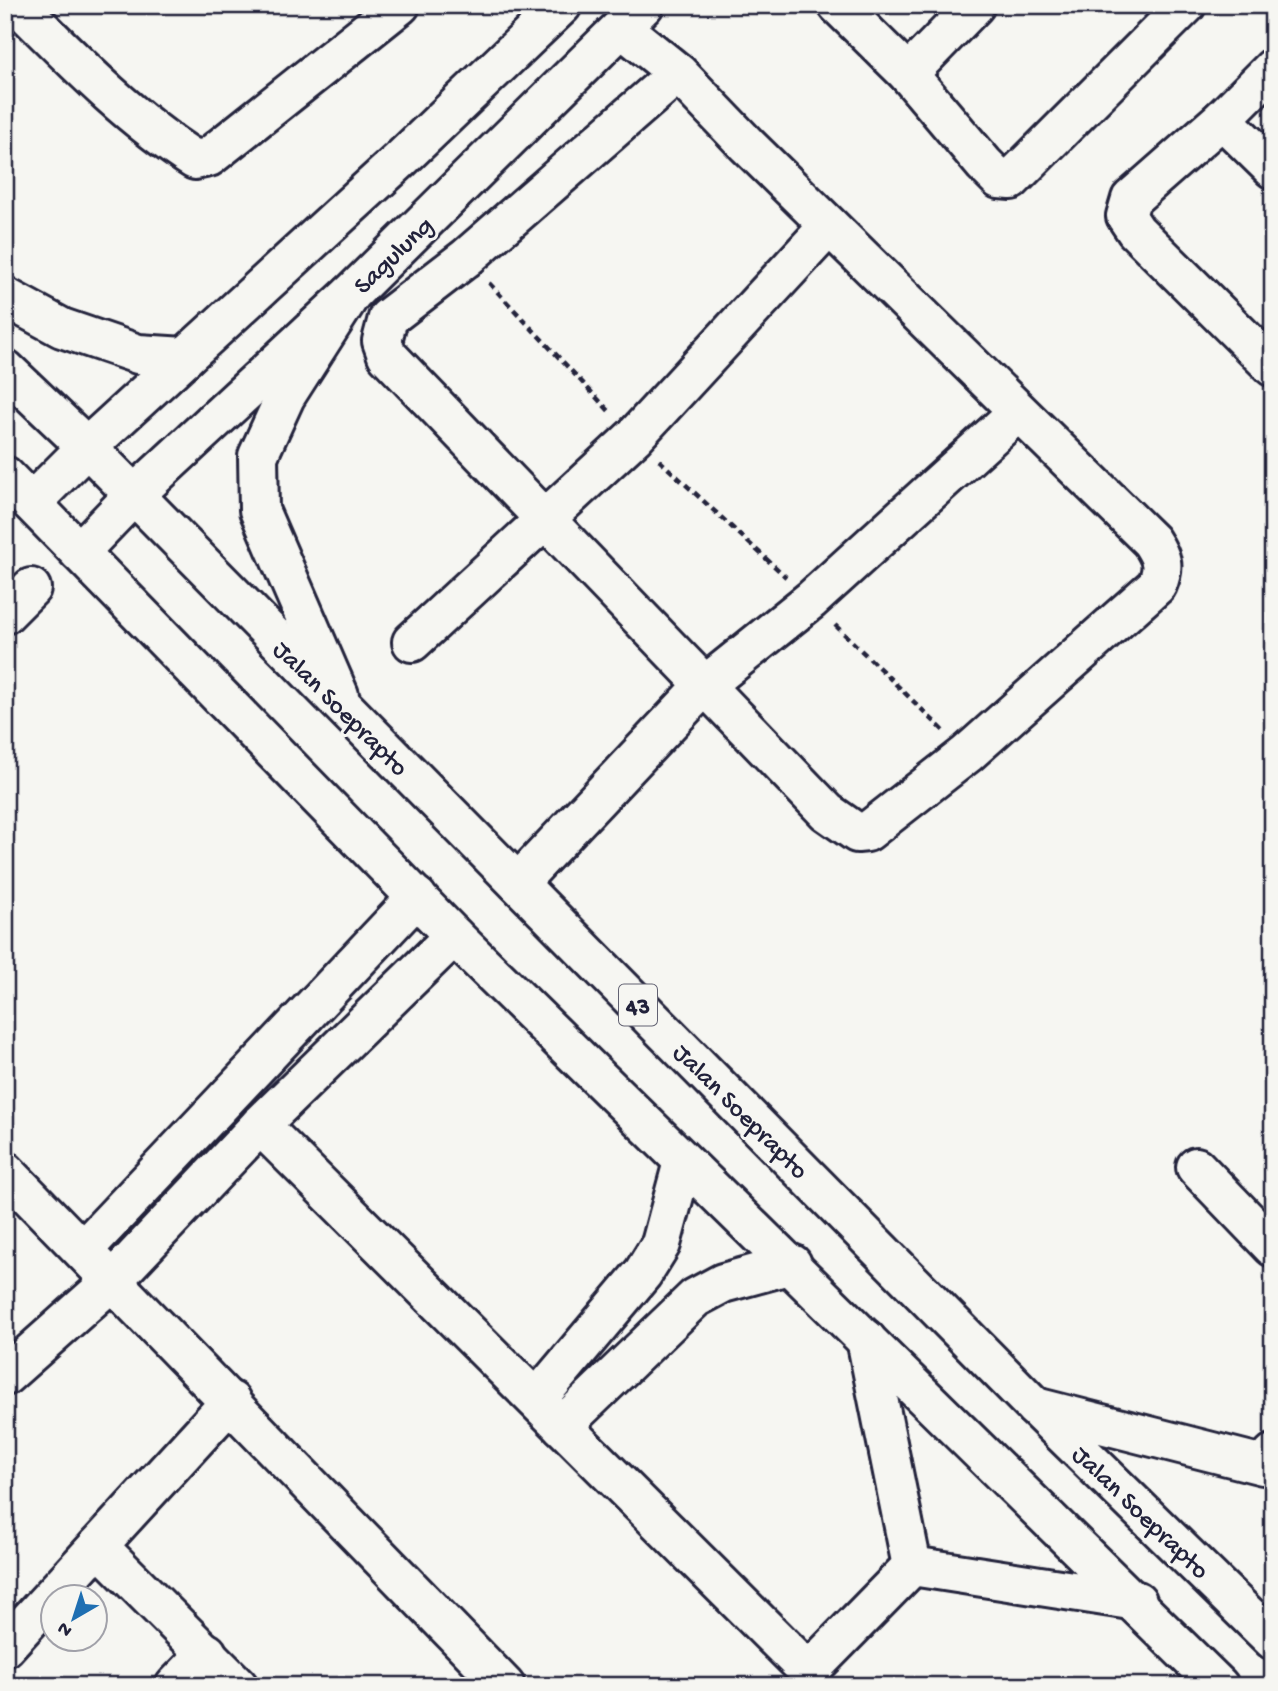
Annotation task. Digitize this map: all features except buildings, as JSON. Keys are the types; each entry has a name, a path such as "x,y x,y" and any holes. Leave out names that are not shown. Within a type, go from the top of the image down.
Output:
{"main road":[{"path":"18,5 124,105 171,145 195,160 209,157 400,5"},
{"path":"562,5 399,161 87,447 19,489 454,936 683,1163 792,1264 1137,1601 1219,1686"},
{"path":"838,5 908,74 984,164 999,179 1011,180 1186,5"},
{"path":"908,74 975,5"},
{"path":"633,17 678,73 1151,541 1163,559 1163,572 1157,585 967,754 867,832 857,833 827,812 387,355 382,341 388,318 466,258 678,73"},
{"name":"Sagulung","path":"79,552 133,496 351,295 633,17"},
{"path":"1273,68 1222,119 1131,199 1126,216 1136,231 1273,367"},
{"path":"1222,119 1273,169"},
{"path":"412,642 634,437 830,226"},
{"path":"346,711 259,510 258,456 285,397 351,295"},
{"path":"5,297 62,328 138,354 185,357"},
{"name":"Jalan Soeprapto","path":"5,369 87,447 1035,1407 1273,1640"},
{"path":"518,883 704,686 811,600 1018,412"},
{"path":"83,1250 417,897"},
{"path":"8,1366 113,1280 260,1125 454,936"},
{"path":"366,950 405,984"},
{"path":"260,1125 808,1668 816,1665 912,1566"},
{"path":"550,1413 661,1244 683,1163"},
{"path":"1196,1167 1273,1247"},
{"path":"5,1171 232,1401 505,1686"},
{"path":"550,1413 695,1298 723,1283 792,1264"},
{"path":"866,1339 912,1566"},
{"path":"5,1647 232,1401"},
{"path":"1035,1407 1269,1465"},
{"path":"98,1546 238,1686"},
{"path":"912,1566 1137,1601"},
{"path":"175,1686 207,1653"}],"path":[{"path":"466,258 634,437 811,600 967,754"}]}
